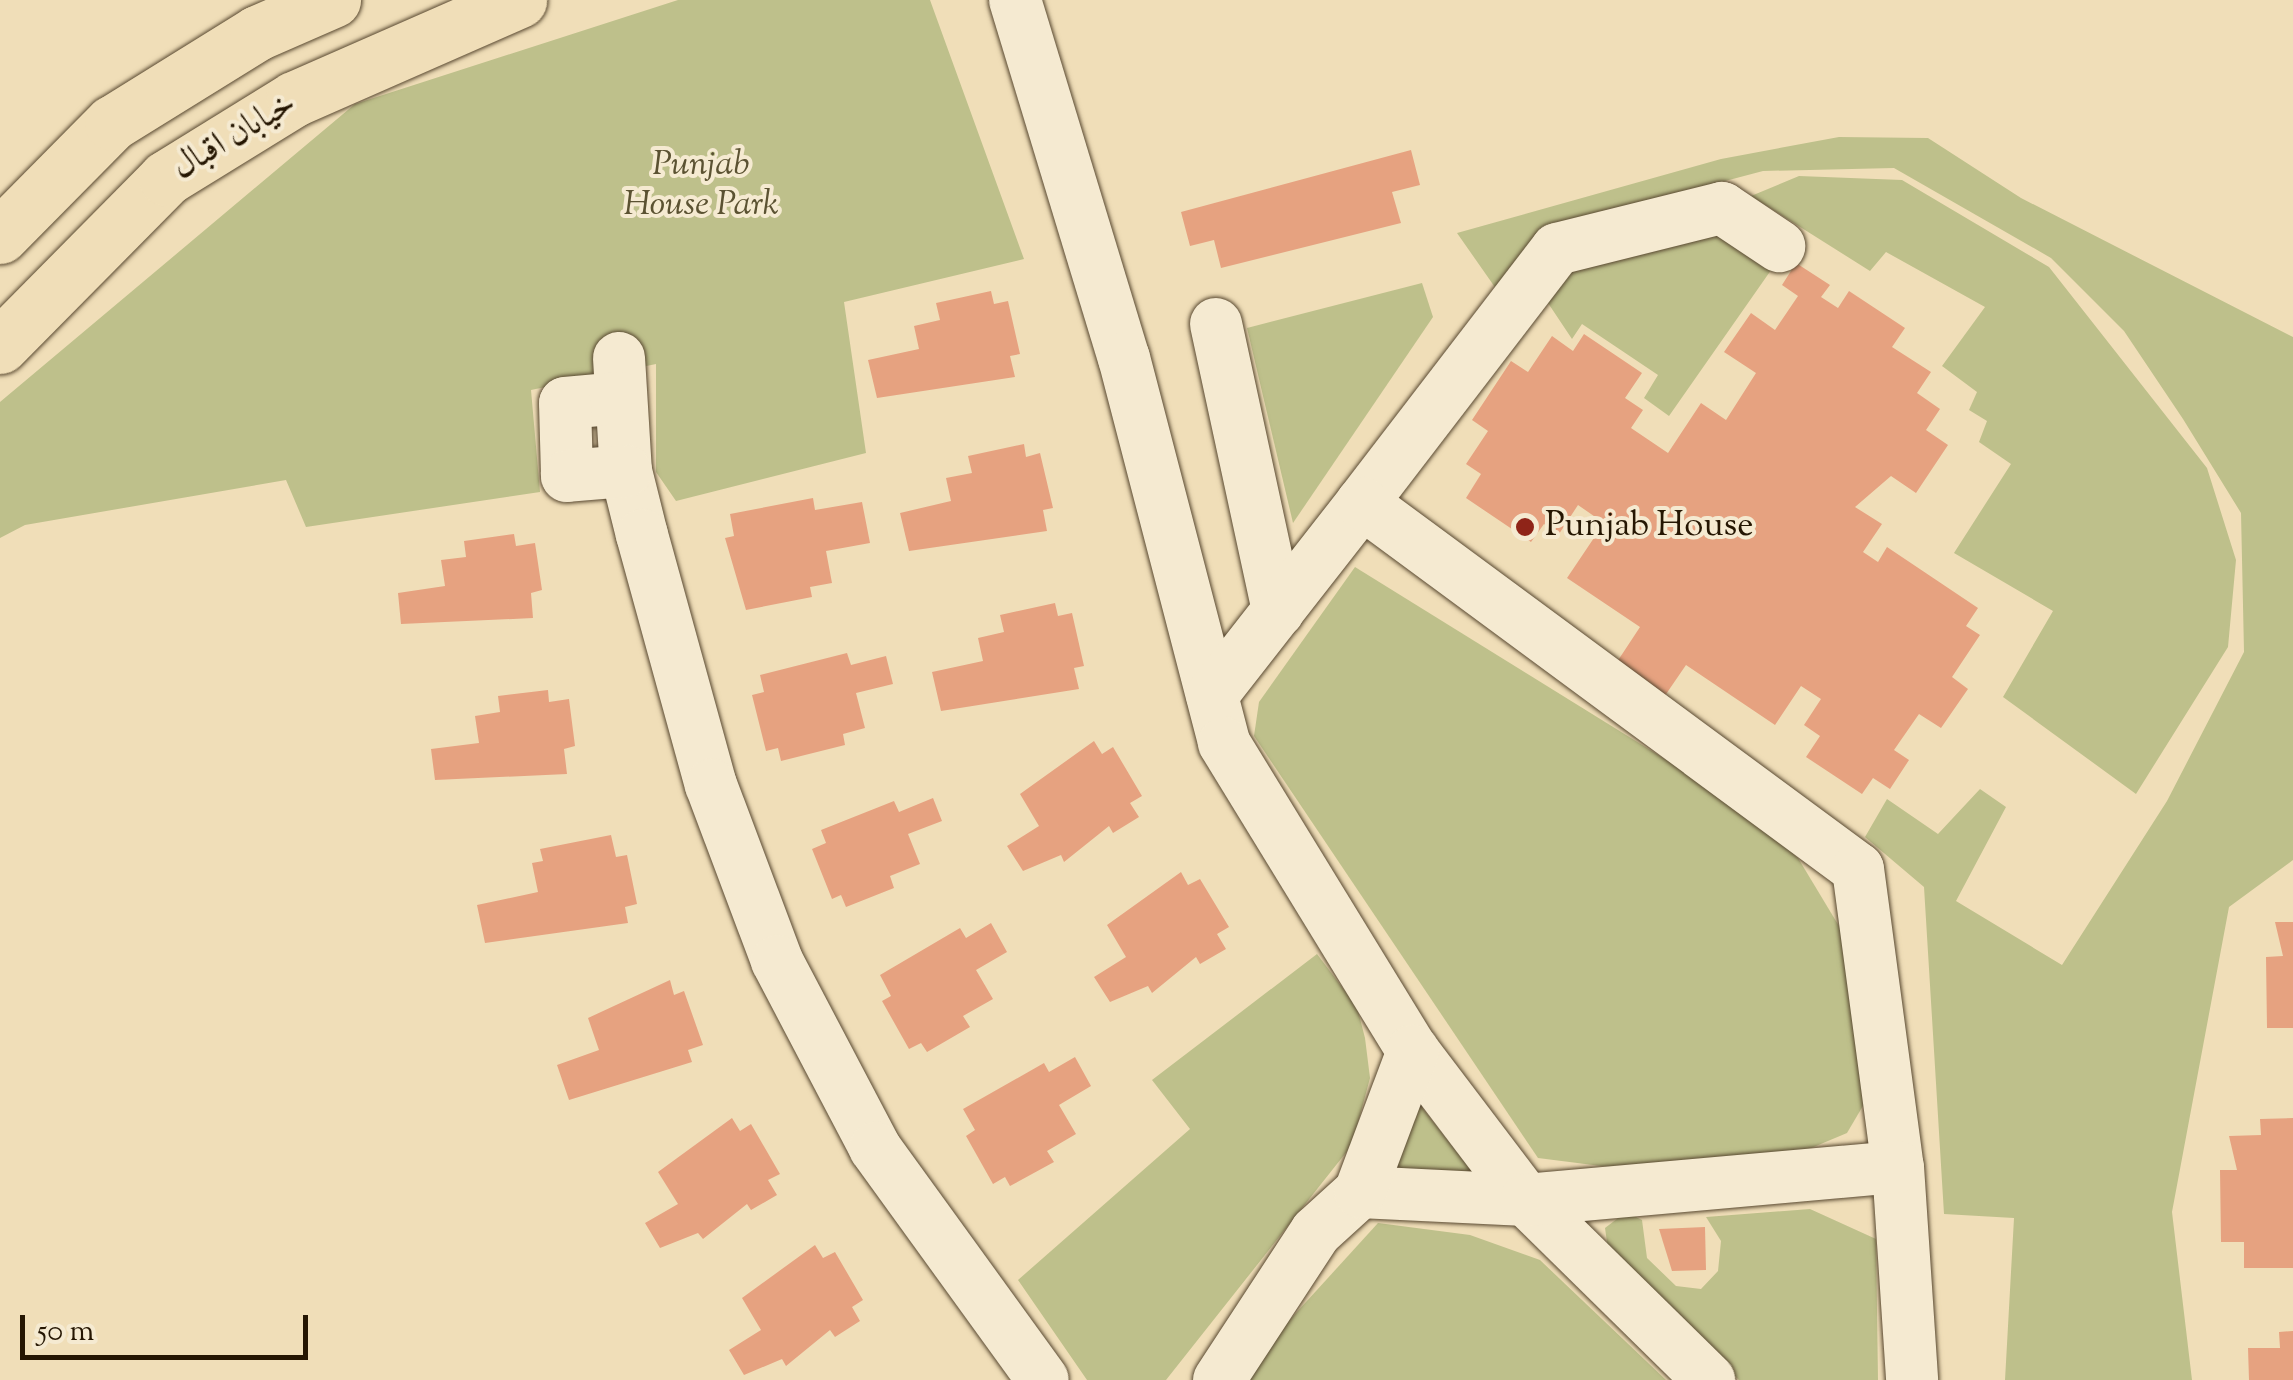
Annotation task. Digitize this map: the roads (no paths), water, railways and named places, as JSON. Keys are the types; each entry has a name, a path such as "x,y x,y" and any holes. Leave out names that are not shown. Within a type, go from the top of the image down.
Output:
{"main road":[{"path":"0,236 112,124 257,32 333,0"},
{"name":"خیابان اقبال","path":"0,346 166,178 294,99 519,0"}],"street":[{"path":"1015,0 1124,358 1224,743 1413,1052 1526,1200 1709,1380"},
{"path":"1212,695 1557,250 1722,208 1780,246"},
{"path":"1216,324 1278,611"},
{"path":"620,378 626,471 711,786 778,961 875,1148 1043,1380"},
{"path":"1362,503 1858,868 1898,1167 1912,1380"},
{"path":"1219,1380 1316,1232 1360,1192 1413,1052"},
{"path":"1360,1192 1526,1200 1898,1167"}],"place":[{"name":"Punjab House","path":"1525,527"}],"park label":[{"name":"Punjab House Park","path":"701,186"}]}
